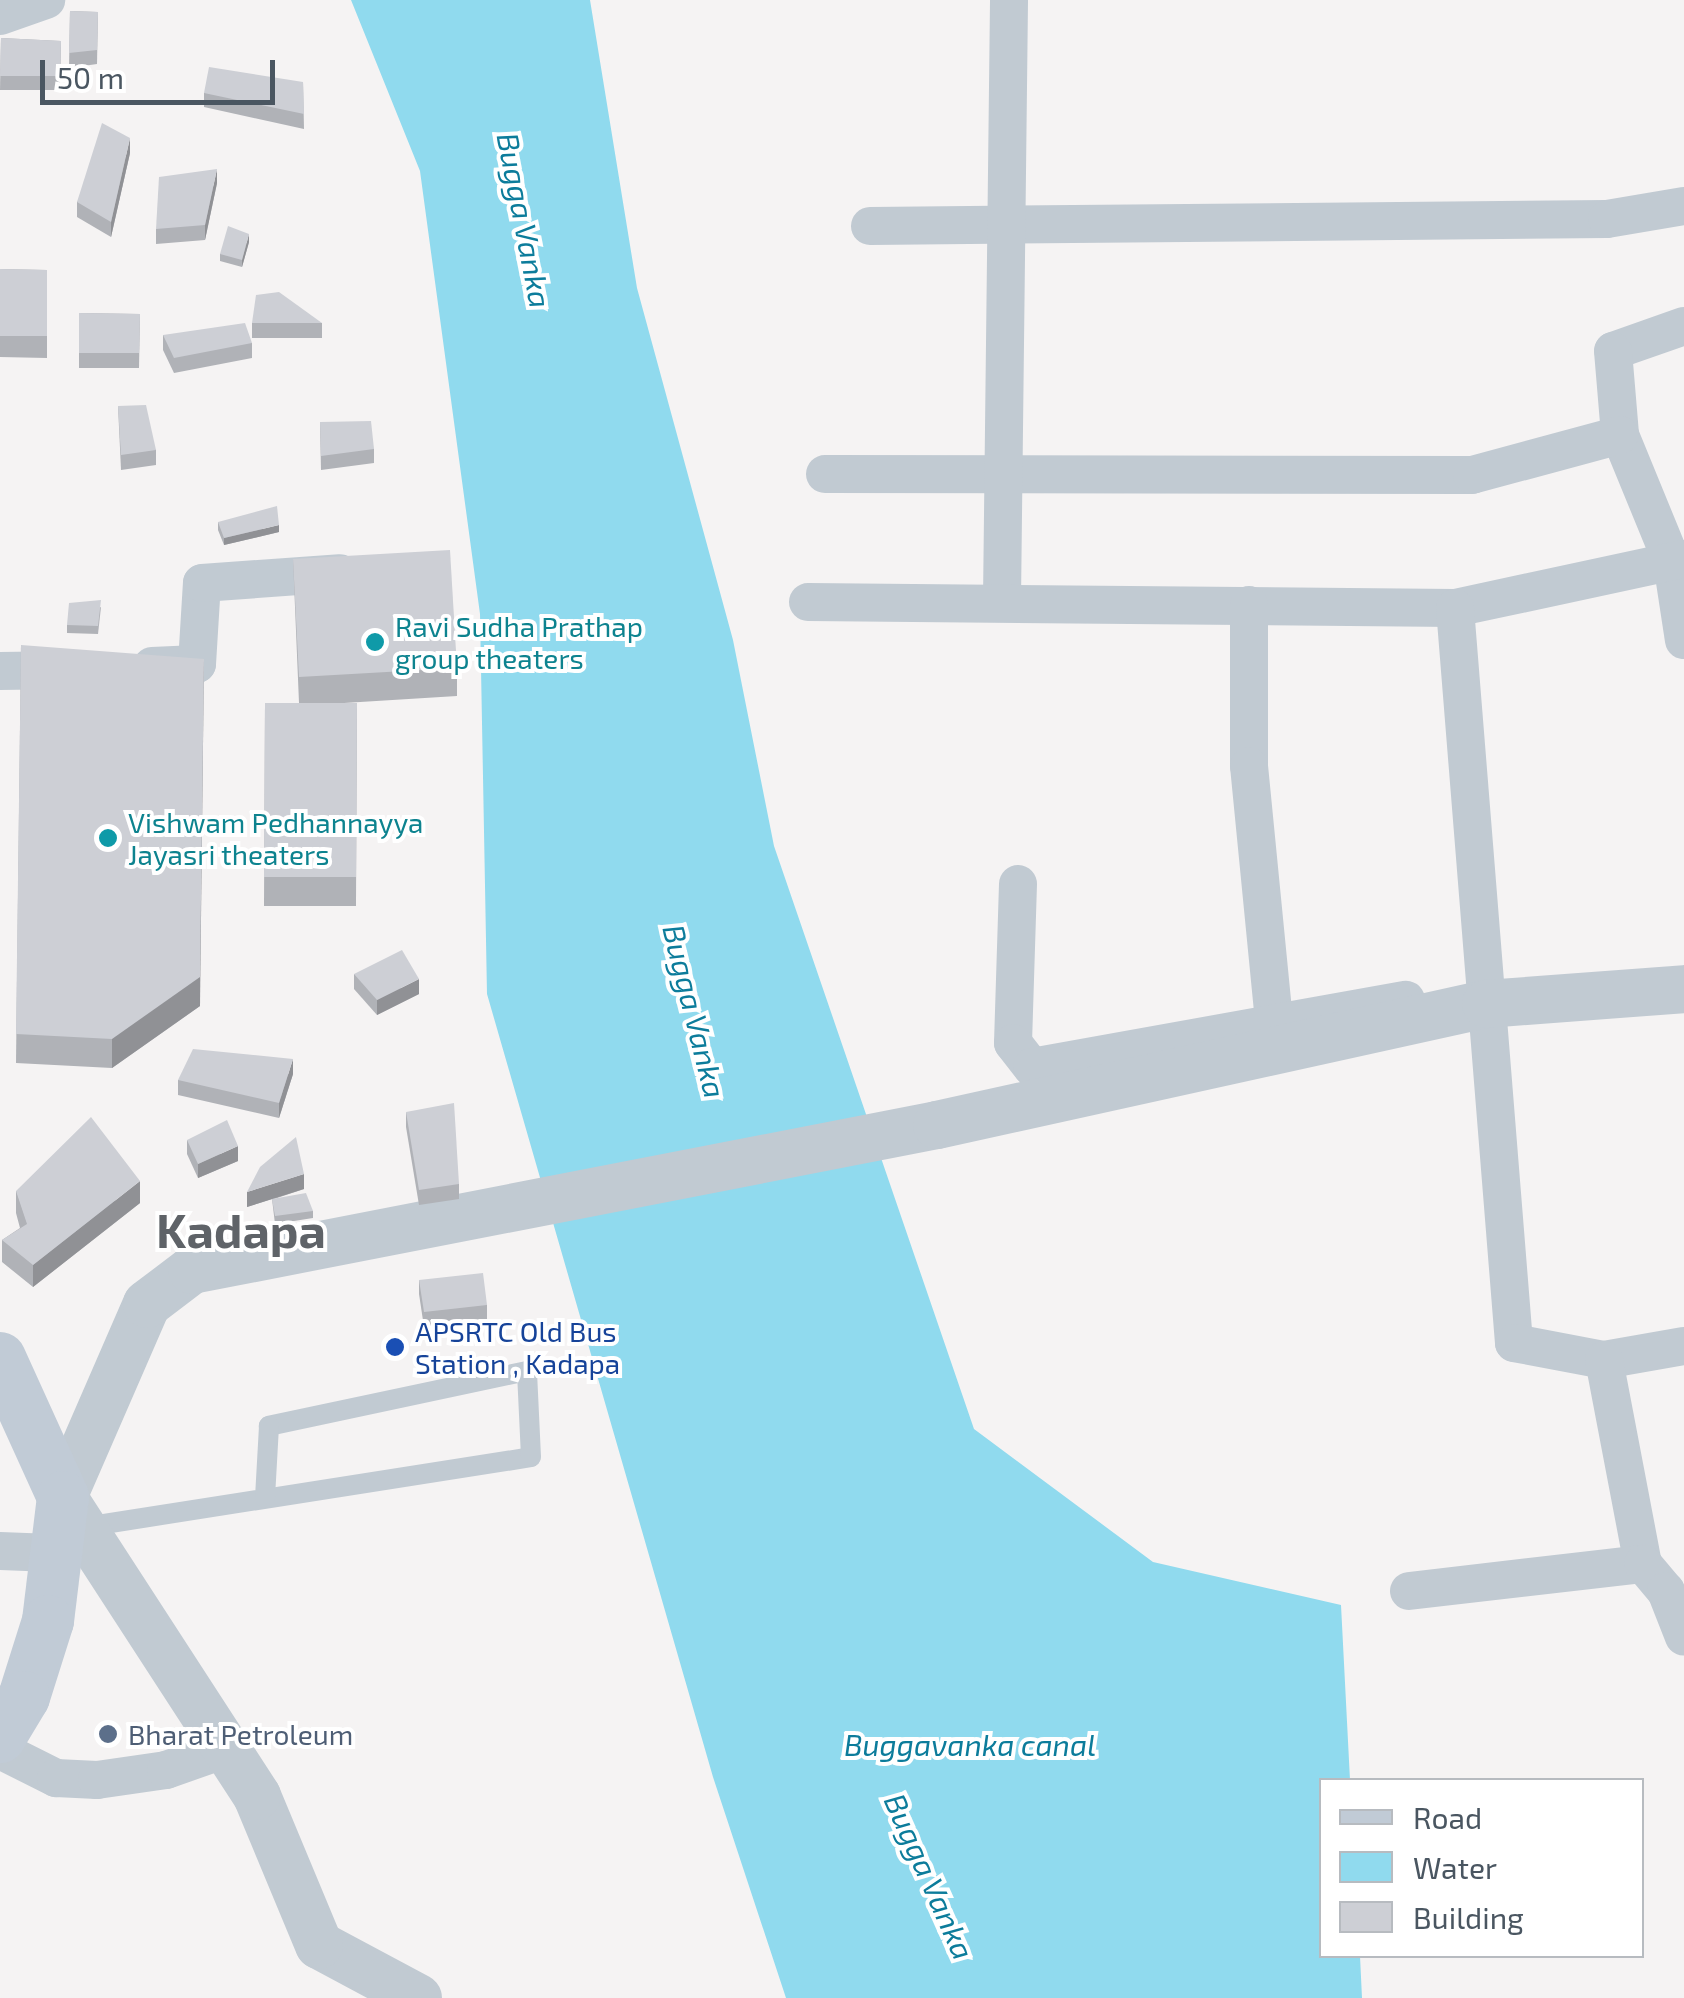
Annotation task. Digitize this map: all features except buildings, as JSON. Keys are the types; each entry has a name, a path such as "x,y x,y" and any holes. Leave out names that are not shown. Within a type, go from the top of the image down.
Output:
{"main road":[{"path":"0,1358 66,1526 48,1621 24,1697 0,1737"}],"street":[{"path":"0,16 46,0"},
{"path":"1002,600 1003,222 1009,0"},
{"path":"870,226 1607,219 1684,206"},
{"path":"1684,326 1612,350 1620,435 1678,560 1684,640"},
{"path":"825,474 1472,475 1620,435"},
{"path":"808,602 1002,600 1456,608 1678,560"},
{"path":"0,672 197,683 202,583 386,570"},
{"path":"1248,605 1250,766 1274,1022"},
{"path":"1456,608 1514,1343 1604,1360 1684,1346"},
{"path":"1018,884 1013,1043 1032,1067 1274,1022 1485,996 1684,989"},
{"path":"0,1551 66,1526 147,1304 192,1270 937,1125 1485,996"},
{"path":"1604,1360 1642,1564 1666,1591 1684,1636"},
{"path":"66,1526 257,1796 319,1945 418,1998"},
{"path":"1409,1590 1642,1564"},
{"path":"0,1750 56,1778 97,1780 166,1770 226,1748"}],"lane":[{"path":"66,1526 264,1498 531,1457 527,1371 269,1426 264,1498"}],"water":[{"name":"Buggavanka canal","path":"351,0 590,0 637,288 733,640 774,846 974,1429 1153,1562 1341,1605 1350,1778 1319,1778 1319,1958 1360,1958 1362,1998 786,1998 713,1777 487,994 480,614 420,171"}],"place":[{"name":"Ravi Sudha Prathap group theaters","path":"375,642"},
{"name":"Vishwam Pedhannayya Jayasri theaters","path":"108,838"},
{"name":"APSRTC Old Bus Station , Kadapa","path":"395,1347"},
{"name":"Bharat Petroleum","path":"108,1734"}],"district":[{"name":"Kadapa","path":"241,1230"}],"water label":[{"name":"Bugga Vanka","path":"525,220"},
{"name":"Bugga Vanka","path":"695,1011"},
{"name":"Bugga Vanka","path":"930,1876"}]}
